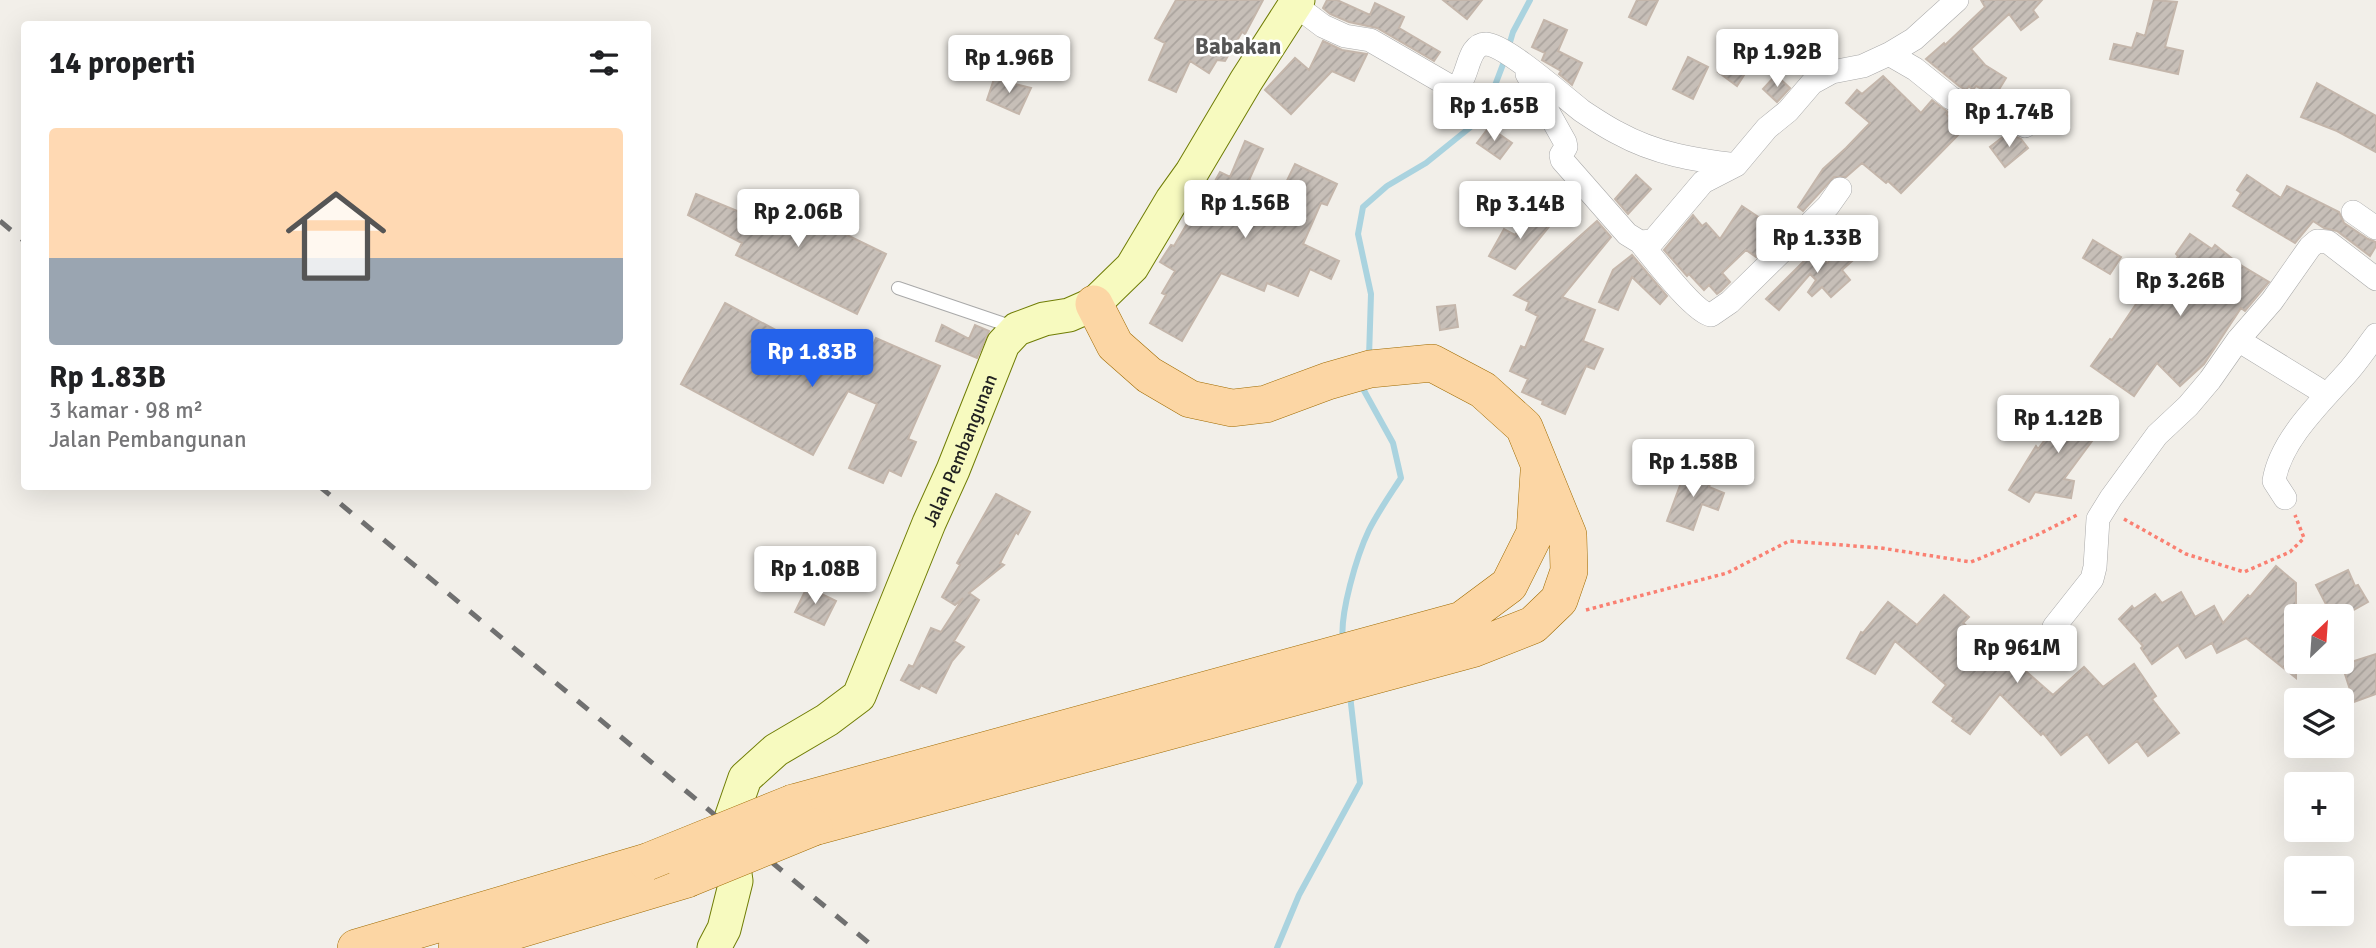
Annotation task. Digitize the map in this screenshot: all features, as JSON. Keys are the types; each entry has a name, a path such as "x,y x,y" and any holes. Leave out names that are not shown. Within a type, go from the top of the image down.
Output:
{"main road":[{"path":"1094,304 1115,345 1149,375 1190,399 1232,408 1266,404 1370,369 1432,363 1483,390 1524,426 1540,462 1569,535 1571,605"},
{"path":"1362,663 1462,620 1509,585 1535,533 1540,462"},
{"path":"1509,585 1571,605"},
{"path":"356,948 804,815 1362,663 1472,649 1534,625 1571,605"},
{"path":"457,948 687,879 804,815"}],"street":[{"path":"1640,242 1653,241 1703,183 1736,165 1767,128 1788,111 1812,83 1832,72 1863,66 1889,54 1914,39 1957,0"},
{"path":"1017,328 1069,314 1094,304 1132,267 1245,81 1297,3 1323,26 1345,36 1370,40 1453,88 1460,83 1474,51 1480,45 1492,46 1522,64 1584,112 1620,134 1680,158 1736,165"},
{"path":"1889,54 1915,69 1961,103 1974,108 1996,110 2025,127"},
{"path":"1522,64 1565,142 1562,160 1627,234 1640,242 1703,313 1711,315 1730,302 1828,206 1840,189"},
{"path":"2354,212 2376,228"},
{"path":"2054,627 2092,579 2098,519 2105,507 2157,435 2188,406 2210,380 2310,247 2317,242 2328,242 2376,279"},
{"name":"Jalan Pembangunan","path":"714,948 724,929 736,881 728,827 745,778 776,750 827,720 859,696 1003,344 1017,328"},
{"path":"2285,498 2274,481 2276,467 2300,428 2326,394 2347,374 2376,335"},
{"path":"2238,340 2326,394"}],"lane":[{"path":"898,288 1017,328"}],"path":[{"path":"1571,605 1727,573 1789,541 1881,548 1971,562 2035,536 2083,512 2105,507 2186,554 2244,572 2290,552 2304,538 2295,514 2285,498"}],"building":[{"path":"1176,0 1263,0 1245,34 1242,32 1225,61 1217,60 1209,73 1190,61 1176,92 1149,80 1165,43 1155,38"},
{"path":"1327,0 1337,0 1370,15 1375,3 1404,17 1399,28 1440,52 1434,61 1377,28 1349,22 1330,14 1323,8"},
{"path":"1443,0 1482,0 1467,19"},
{"path":"1637,0 1658,0 1646,25 1629,17"},
{"path":"1981,0 2042,0 2033,10 2038,17 2021,30 2009,14 1971,49 1985,65 2006,78 1995,96 1976,86 1973,90 1969,86 1966,90 1926,59 1985,7"},
{"path":"2154,0 2177,2 2165,47 2183,51 2178,74 2110,59 2114,44 2132,48 2137,33 2145,36"},
{"path":"1544,20 1567,30 1558,51 1582,63 1572,85 1559,74 1561,71 1542,60 1545,53 1532,47"},
{"path":"1323,41 1342,50 1367,54 1354,81 1332,71 1291,114 1265,90 1295,58 1309,70"},
{"path":"1688,57 1708,67 1693,99 1673,89"},
{"path":"1727,59 1746,72 1737,86 1718,72"},
{"path":"1776,75 1790,88 1777,102 1763,89"},
{"path":"1883,76 1921,113 1932,100 1948,112 1946,114 1963,130 1901,193 1862,163 1846,177 1834,177 1803,211 1798,207 1823,169 1870,123 1846,103 1857,90 1862,94"},
{"path":"994,79 1031,88 1019,114 987,100"},
{"path":"2317,83 2376,116 2376,152 2337,131 2301,117"},
{"path":"1489,127 1512,143 1500,159 1477,143"},
{"path":"2008,133 2021,139 2028,148 2005,167 1990,147"},
{"path":"1245,141 1263,149 1249,180 1280,195 1295,164 1337,184 1327,205 1321,203 1303,244 1339,261 1331,279 1310,269 1298,296 1267,283 1264,291 1221,273 1182,341 1150,323 1166,295 1162,293 1175,271 1160,262 1171,245 1174,246 1188,222 1191,224 1220,172 1230,177"},
{"path":"1636,175 1651,189 1628,214 1615,199"},
{"path":"2247,175 2281,198 2287,186 2339,212 2344,223 2376,242 2370,256 2337,231 2324,228 2313,221 2295,243 2233,206 2241,193 2237,190"},
{"path":"696,194 754,218 765,195 886,254 857,314 736,255 742,243 688,215"},
{"path":"1742,206 1781,232 1756,257 1746,250 1722,273 1730,282 1721,291 1717,294 1709,285 1704,290 1689,274 1687,276 1664,250 1693,215 1702,226 1706,223 1720,239"},
{"path":"1534,210 1552,223 1515,269 1489,256 1504,229 1515,235"},
{"path":"1597,221 1611,237 1562,297 1595,310 1583,341 1603,349 1594,369 1586,366 1565,414 1522,392 1528,379 1510,371 1521,346 1525,348 1538,316 1526,310 1529,302 1514,295"},
{"path":"2190,234 2212,249 2215,245 2239,264 2269,282 2245,311 2241,308 2204,364 2180,386 2157,363 2134,396 2091,366 2142,295 2153,302 2178,256 2176,254"},
{"path":"1844,239 1860,254 1842,270 1850,280 1831,297 1822,287 1812,296 1808,292 1816,280 1810,274 1779,310 1766,299 1812,253 1828,263"},
{"path":"2093,240 2121,257 2110,274 2083,258"},
{"path":"1632,255 1667,296 1660,304 1632,277 1618,310 1599,302 1613,270"},
{"path":"725,303 860,375 876,338 940,366 908,439 916,442 901,476 889,470 883,483 849,468 877,404 848,391 813,455 681,384"},
{"path":"1455,305 1458,327 1440,330 1437,307"},
{"path":"942,325 969,339 975,325 989,331 977,358 936,341"},
{"path":"2084,397 2102,409 2091,427 2098,433 2064,479 2074,481 2071,498 2035,492 2029,502 2009,490 2036,446 2038,449 2067,410 2073,415"},
{"path":"1686,469 1712,478 1709,487 1724,493 1718,510 1702,504 1693,530 1667,521"},
{"path":"996,494 1030,512 1000,563 1004,565 969,593 979,600 954,641 964,647 952,661 936,693 921,685 919,689 901,680 909,665 913,667 931,628 941,632 963,598 955,605 942,597 960,565 957,563"},
{"path":"2276,566 2296,583 2296,604 2284,604 2284,668 2246,638 2217,653 2212,643 2186,658 2178,645 2152,664 2141,648 2143,646 2119,619 2132,606 2134,609 2155,594 2162,603 2181,592 2195,617 2214,606 2223,623 2248,595 2250,597"},
{"path":"2348,570 2355,586 2358,585 2368,602 2354,610 2354,604 2326,604 2316,585"},
{"path":"807,587 836,601 824,625 795,612"},
{"path":"1944,595 1969,617 1963,623 2053,695 2084,667 2103,687 2134,664 2156,696 2152,699 2179,733 2148,756 2137,741 2109,763 2087,734 2061,755 2043,733 2041,735 2000,694 1970,734 1933,702 1946,685 1895,641 1875,674 1847,658 1861,632 1863,633 1888,602 1917,625"},
{"path":"2376,654 2376,694 2354,702 2354,688 2349,688 2345,674 2354,674 2354,661"}],"waterway":[{"path":"1508,49 1513,32 1530,0"},
{"path":"1369,357 1371,294 1358,234 1363,207 1387,186 1426,163 1483,117 1505,59"},
{"path":"1343,642 1346,601 1359,554 1373,523 1401,478 1393,443 1362,387 1363,384"},
{"path":"1277,948 1299,895 1360,783 1350,695"}],"railway":[{"path":"0,221 21,238"},
{"path":"324,490 875,948"}],"district":[{"name":"Babakan","path":"1238,46"}]}
